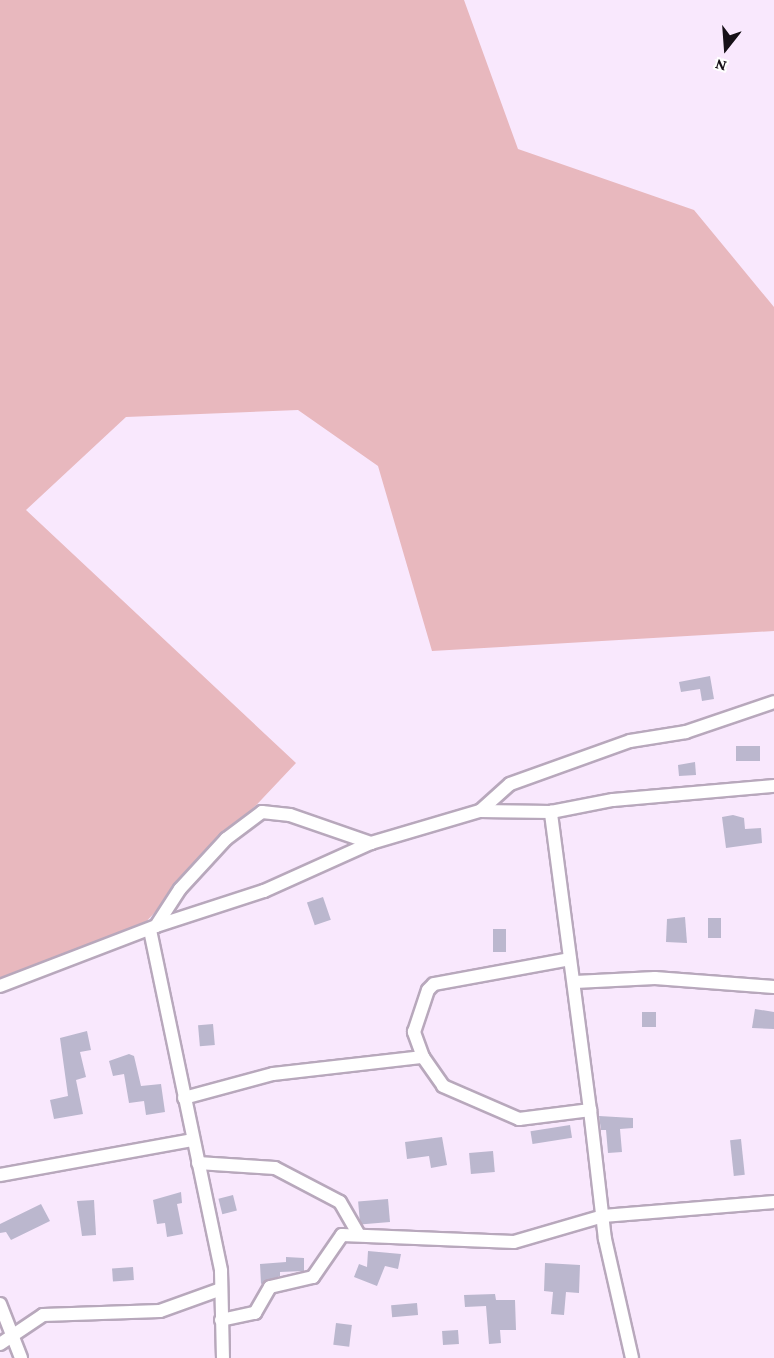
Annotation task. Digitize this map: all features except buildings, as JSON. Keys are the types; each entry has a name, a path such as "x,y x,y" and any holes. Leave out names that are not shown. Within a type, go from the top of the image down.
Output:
{"street":[{"path":"480,811 510,784 630,741 686,732 774,702"},
{"path":"0,986 153,928 264,891 371,843 480,811 551,812 614,800 774,786"},
{"path":"223,1358 222,1289 153,928 180,889 226,840 262,812 290,815 371,843"},
{"path":"551,812 603,1216 632,1358"},
{"path":"570,959 434,984 428,990 414,1032 423,1058 443,1086 519,1119 590,1110"},
{"path":"574,982 655,978 774,987"},
{"path":"184,1098 273,1074 423,1058"},
{"path":"0,1175 193,1140"},
{"path":"198,1163 275,1168 340,1202 359,1235"},
{"path":"221,1320 255,1313 270,1287 313,1277 337,1237 359,1235 514,1242 603,1216 774,1202"},
{"path":"0,1344 43,1315 160,1311 222,1289"},
{"path":"0,1304 14,1335 21,1358"}],"shaded area":[{"path":"0,0 464,0 518,149 694,210 774,307 774,631 432,651 378,466 298,410 126,417 26,510 296,763 142,926 0,978"}]}
